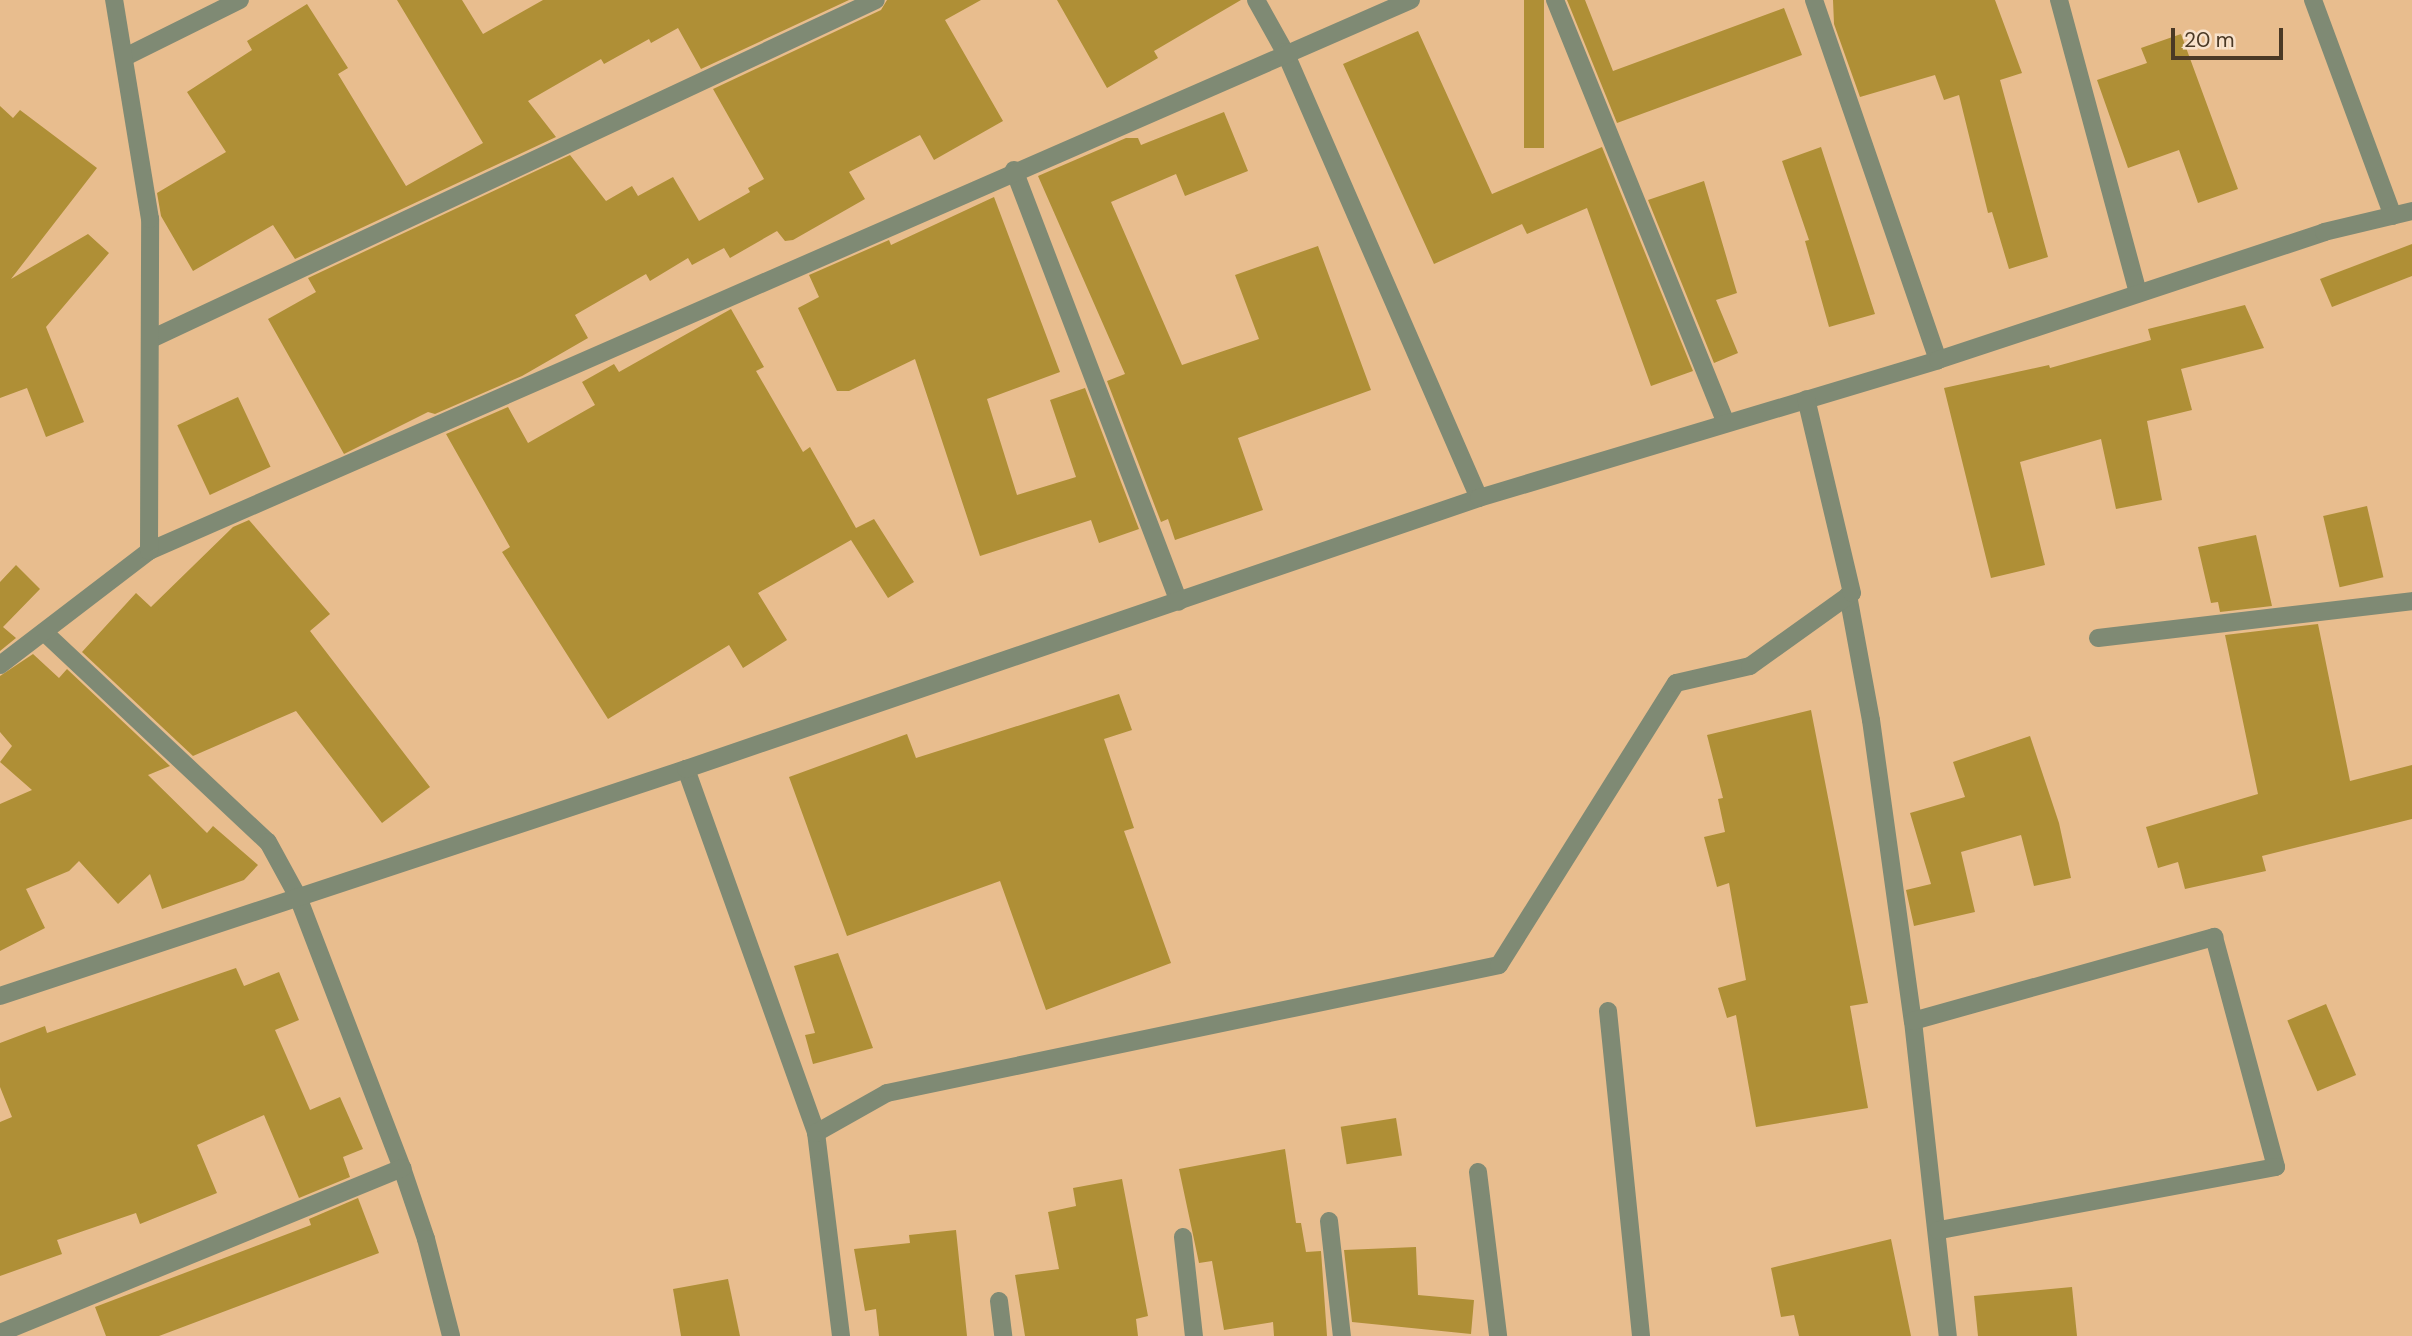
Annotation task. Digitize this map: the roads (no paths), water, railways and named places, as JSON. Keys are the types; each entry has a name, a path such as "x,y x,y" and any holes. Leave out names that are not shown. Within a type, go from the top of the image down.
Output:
{"street":[{"path":"114,0 127,56 150,219 149,551"},
{"path":"127,56 240,0"},
{"path":"151,339 876,0"},
{"path":"1256,0 1285,52 1479,498"},
{"path":"0,665 149,551 1014,170 1411,0"},
{"path":"1555,0 1726,424"},
{"path":"1814,0 1938,360"},
{"path":"2059,0 2138,292"},
{"path":"2313,0 2393,216"},
{"path":"1014,170 1179,601"},
{"path":"0,996 686,769 1479,498 1938,360 2324,232 2412,211"},
{"path":"816,1133 887,1093 1499,965 1676,683 1750,666 1852,593 1806,399"},
{"path":"1848,595 1871,720 1913,1021 1948,1336"},
{"path":"2098,638 2412,601"},
{"path":"44,632 268,842 298,897 402,1168 426,1239 451,1336"},
{"path":"686,769 816,1133 841,1336"},
{"path":"1913,1021 2214,937 2276,1167 1938,1230"},
{"path":"1608,1011 1640,1336"},
{"path":"0,1333 402,1168"},
{"path":"1478,1172 1498,1336"},
{"path":"1329,1221 1342,1336"},
{"path":"1183,1237 1194,1336"},
{"path":"999,1301 1003,1336"}]}
